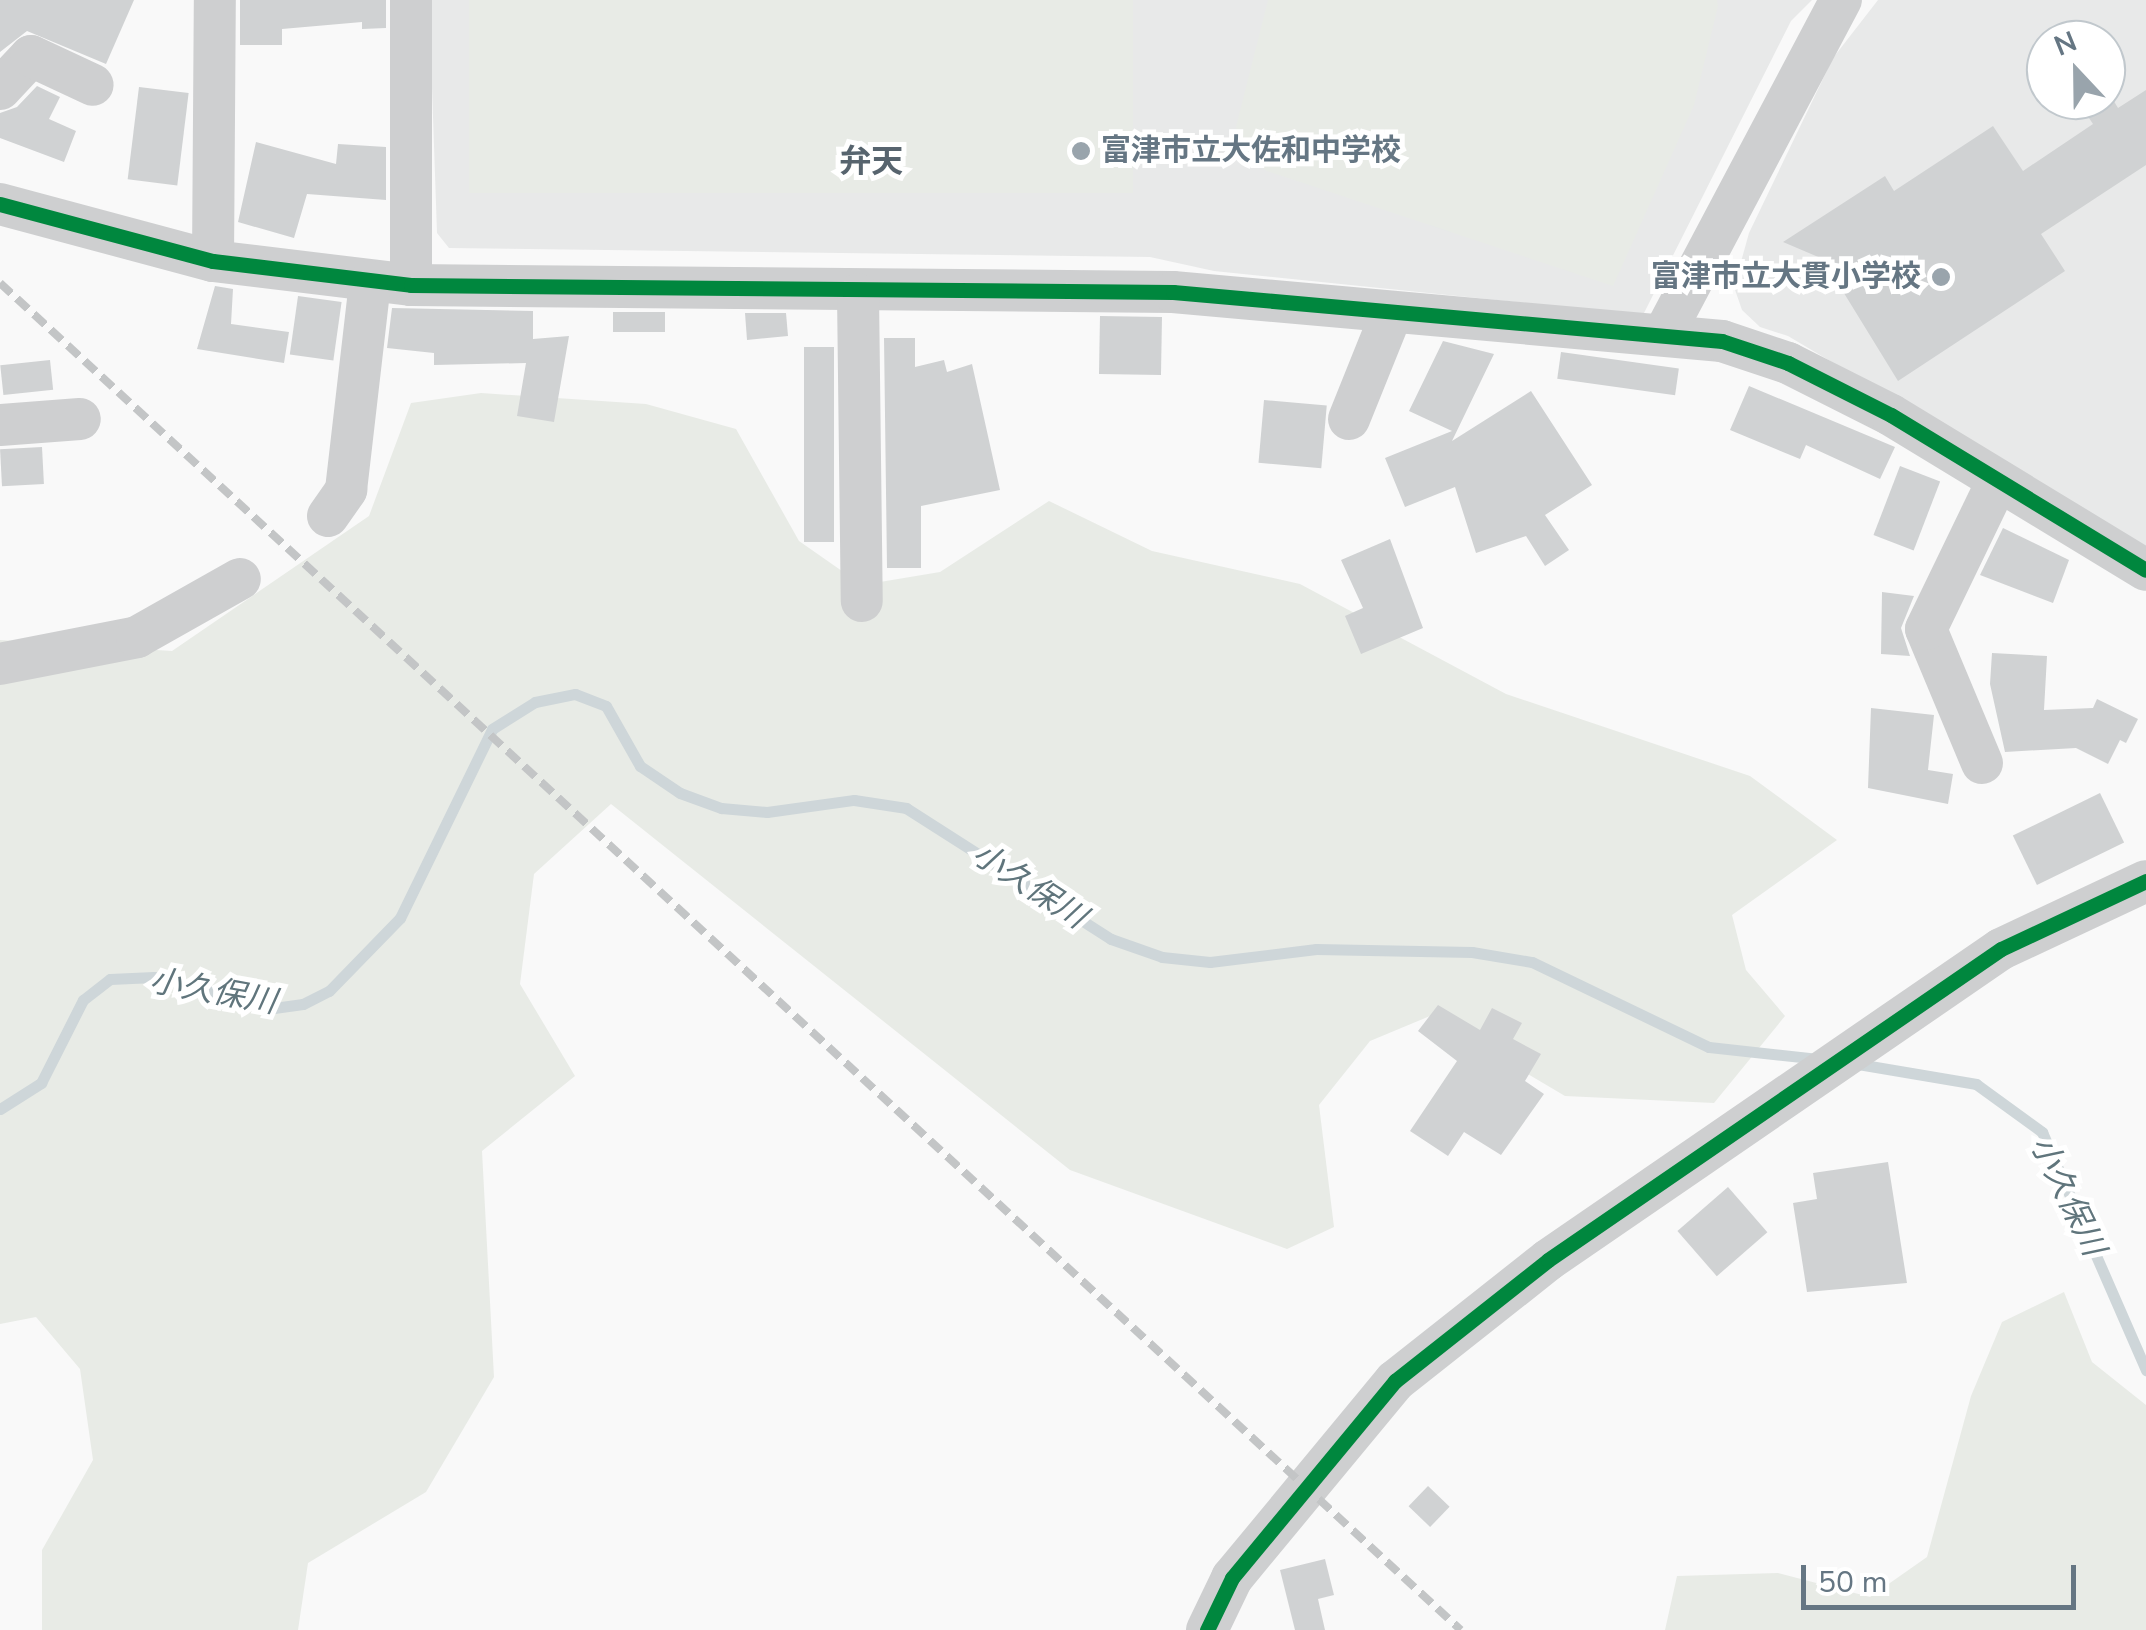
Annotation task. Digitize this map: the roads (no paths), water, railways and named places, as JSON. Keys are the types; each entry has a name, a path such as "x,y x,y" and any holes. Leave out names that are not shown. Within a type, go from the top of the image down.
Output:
{"street":[{"path":"213,261 215,0"},
{"path":"328,516 346,490 390,283 411,0"},
{"path":"1664,332 1840,0"},
{"path":"0,89 30,56 93,85"},
{"path":"0,204 213,261 390,283 858,294 1173,292 1610,334 1664,332 1722,341 1788,363 1998,480 2146,570"},
{"path":"858,294 862,601"},
{"path":"1349,418 1392,312"},
{"path":"0,425 80,419"},
{"path":"1982,763 1926,630 1998,480"},
{"path":"0,664 137,637 240,580"},
{"path":"1207,1630 1243,1563 1395,1381 1548,1260 2001,948 2146,881"}],"waterway":[{"name":"小久保川","path":"0,1109 41,1083 83,1000 110,979 154,977 274,1008 303,1004 329,991 400,918 492,729 535,702 575,694 606,706 640,766 680,793 721,808 767,812 854,800 906,808 1111,939 1162,957 1210,962 1316,949 1472,952 1532,962 1709,1047 1820,1059"},
{"name":"小久保川","path":"1858,1064 1976,1084 2042,1132 2146,1370"}],"railway":[{"path":"0,283 1461,1630"}],"place":[{"name":"富津市立大佐和中学校","path":"1081,151"},
{"name":"富津市立大貫小学校","path":"1941,277"}],"district":[{"name":"弁天","path":"871,162"}]}
